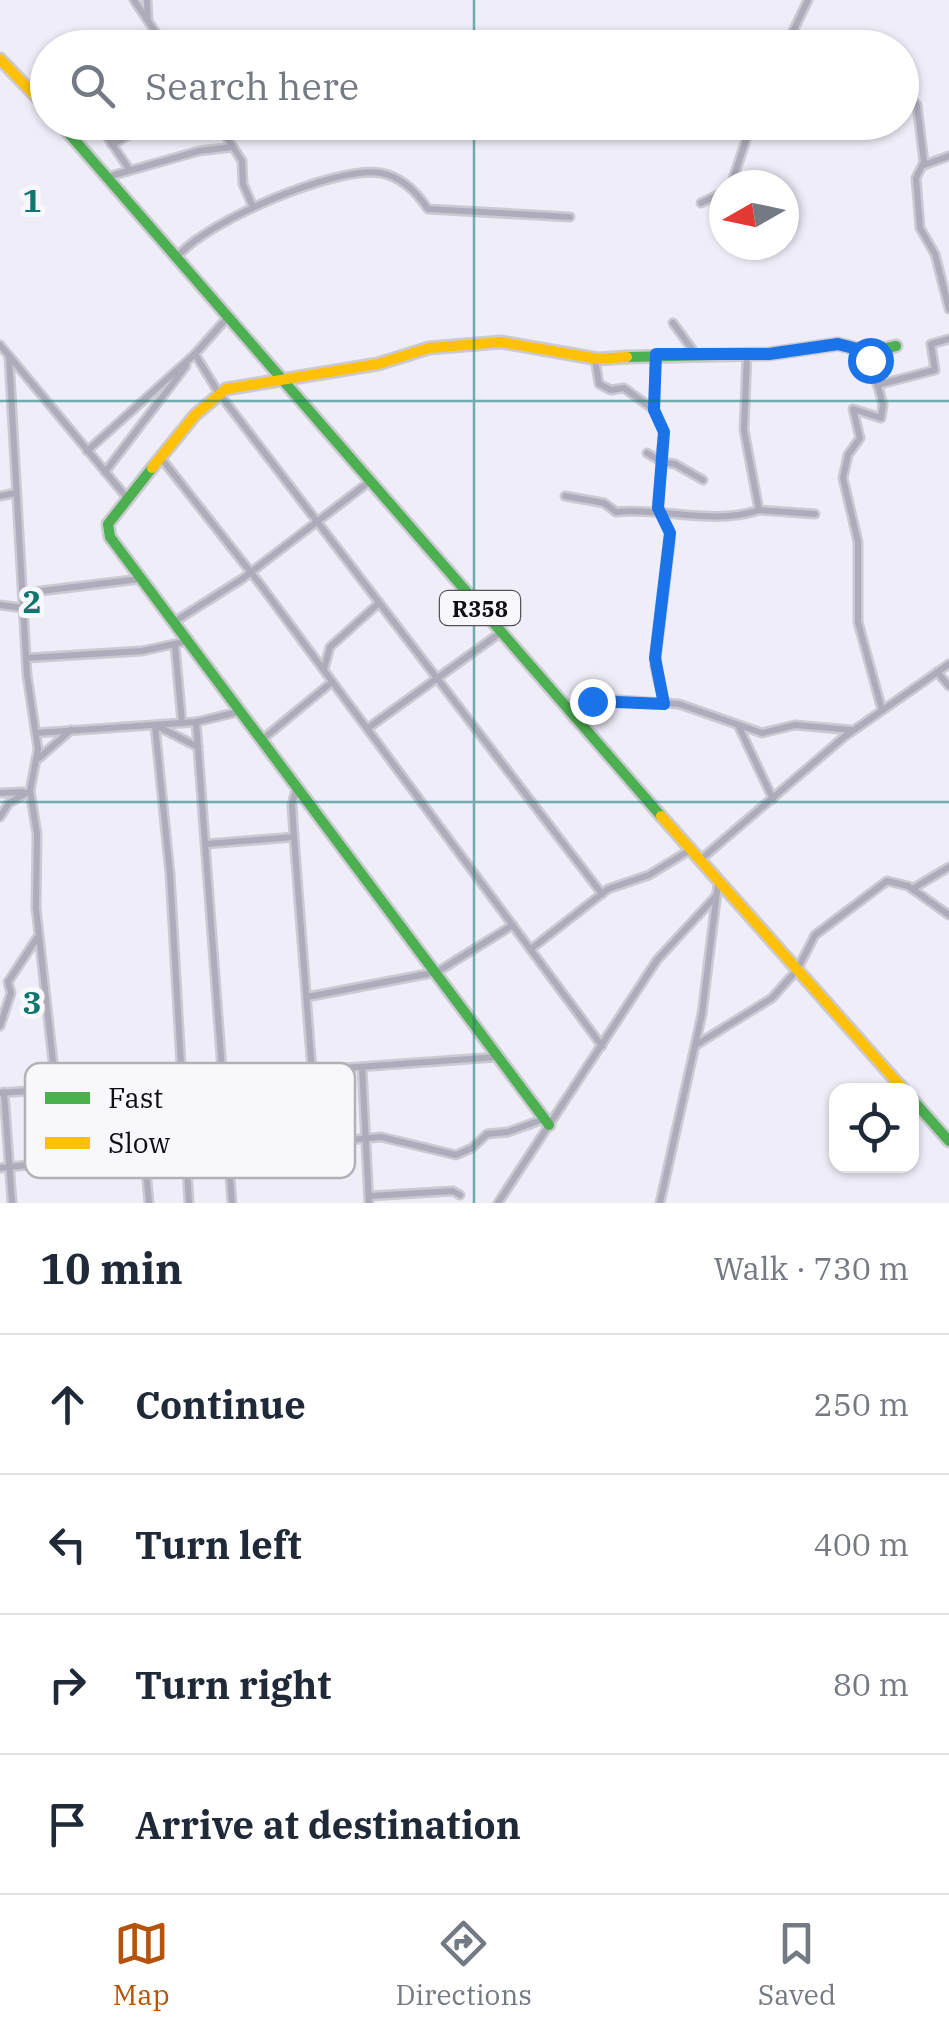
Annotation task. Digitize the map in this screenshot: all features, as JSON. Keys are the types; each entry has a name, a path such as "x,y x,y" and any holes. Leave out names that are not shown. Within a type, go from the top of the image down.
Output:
{"street":[{"path":"134,0 154,30"},
{"path":"147,0 148,21"},
{"path":"794,30 808,0"},
{"path":"0,58 30,90"},
{"path":"919,123 924,165 916,178 920,228 936,257 949,309"},
{"name":"R358","path":"74,140 369,482 572,710 700,861 716,890 797,970 898,1083"},
{"path":"109,140 129,169"},
{"path":"112,145 120,140"},
{"path":"229,140 242,163 243,182 253,207"},
{"path":"735,170 746,140"},
{"path":"106,177 233,146"},
{"path":"924,165 949,156"},
{"path":"176,258 199,235 253,207 294,190 378,172 420,194 428,209 570,217"},
{"path":"701,203 709,199"},
{"path":"105,472 227,318"},
{"path":"674,323 696,354"},
{"path":"877,384 935,370 930,344 949,339"},
{"path":"547,1122 264,738 140,579 108,534 108,524 218,392 378,364 429,348 508,342 595,359 747,354 838,344 869,352 896,346"},
{"path":"0,345 128,499"},
{"path":"869,352 881,418 853,409 860,438 842,469 858,542 858,622 882,710"},
{"path":"195,354 218,392 602,894"},
{"path":"87,451 195,354"},
{"path":"654,410 656,354"},
{"path":"747,354 744,430 760,510"},
{"path":"9,357 26,658 38,758 30,791 36,834 38,932 53,1063"},
{"path":"595,359 599,384 624,388 633,397 646,400 664,432 658,514 670,533 655,658 664,704"},
{"path":"1,440 12,446"},
{"path":"647,453 703,480"},
{"path":"161,458 368,728 602,1046"},
{"path":"174,622 319,522 369,482"},
{"path":"0,496 16,493"},
{"path":"565,496 604,503 616,512 646,509 679,517 760,510 815,514"},
{"path":"24,593 140,579"},
{"path":"324,671 330,648 379,603"},
{"path":"0,606 24,608"},
{"path":"368,728 500,632"},
{"path":"26,658 175,645 189,640"},
{"path":"175,645 174,674 182,724"},
{"path":"700,861 852,730 949,664"},
{"path":"937,672 949,686"},
{"path":"264,738 332,682"},
{"path":"572,710 604,699 706,710 762,733 794,725 852,730"},
{"path":"36,733 182,724 242,712"},
{"path":"196,722 221,1063"},
{"path":"737,724 773,799"},
{"path":"156,726 198,747"},
{"path":"156,726 181,1063"},
{"path":"38,758 72,730"},
{"path":"297,785 292,804 311,1063"},
{"path":"0,793 30,791"},
{"path":"0,817 8,803 30,791"},
{"path":"207,844 294,837"},
{"path":"531,949 602,894 649,875 690,850"},
{"path":"912,889 949,867"},
{"path":"696,1046 772,998 797,970 815,935 887,881 912,889 949,915"},
{"path":"660,1203 696,1046 716,890"},
{"path":"498,1203 547,1122 657,960 716,890"},
{"path":"307,997 437,972 512,924"},
{"path":"0,1026 11,993 8,982 19,963 27,958 38,932"},
{"path":"355,1068 496,1057"},
{"path":"362,1067 369,1199 454,1191 460,1195"},
{"path":"2,1093 4,1167 12,1203"},
{"path":"919,1107 949,1141"},
{"path":"355,1141 380,1137 456,1155 472,1148 487,1134 547,1122"},
{"path":"147,1178 149,1203"},
{"path":"187,1178 189,1203"},
{"path":"231,1178 232,1203"}],"traffic: fast":[{"path":"75,140 661,816"},
{"path":"627,357 769,354 838,344 869,352 896,346"},
{"path":"152,468 108,524 110,537 549,1125"},
{"path":"919,1107 949,1141"}],"traffic: slow":[{"path":"0,59 30,90"},
{"path":"152,468 195,415 226,389 378,364 429,348 501,342 598,359 627,357"},
{"path":"661,816 898,1083"}],"route":[{"path":"592,701 664,704 655,658 668,577 670,533 658,514 664,432 654,410 656,354 769,354 838,344 869,352 870,360"}]}
